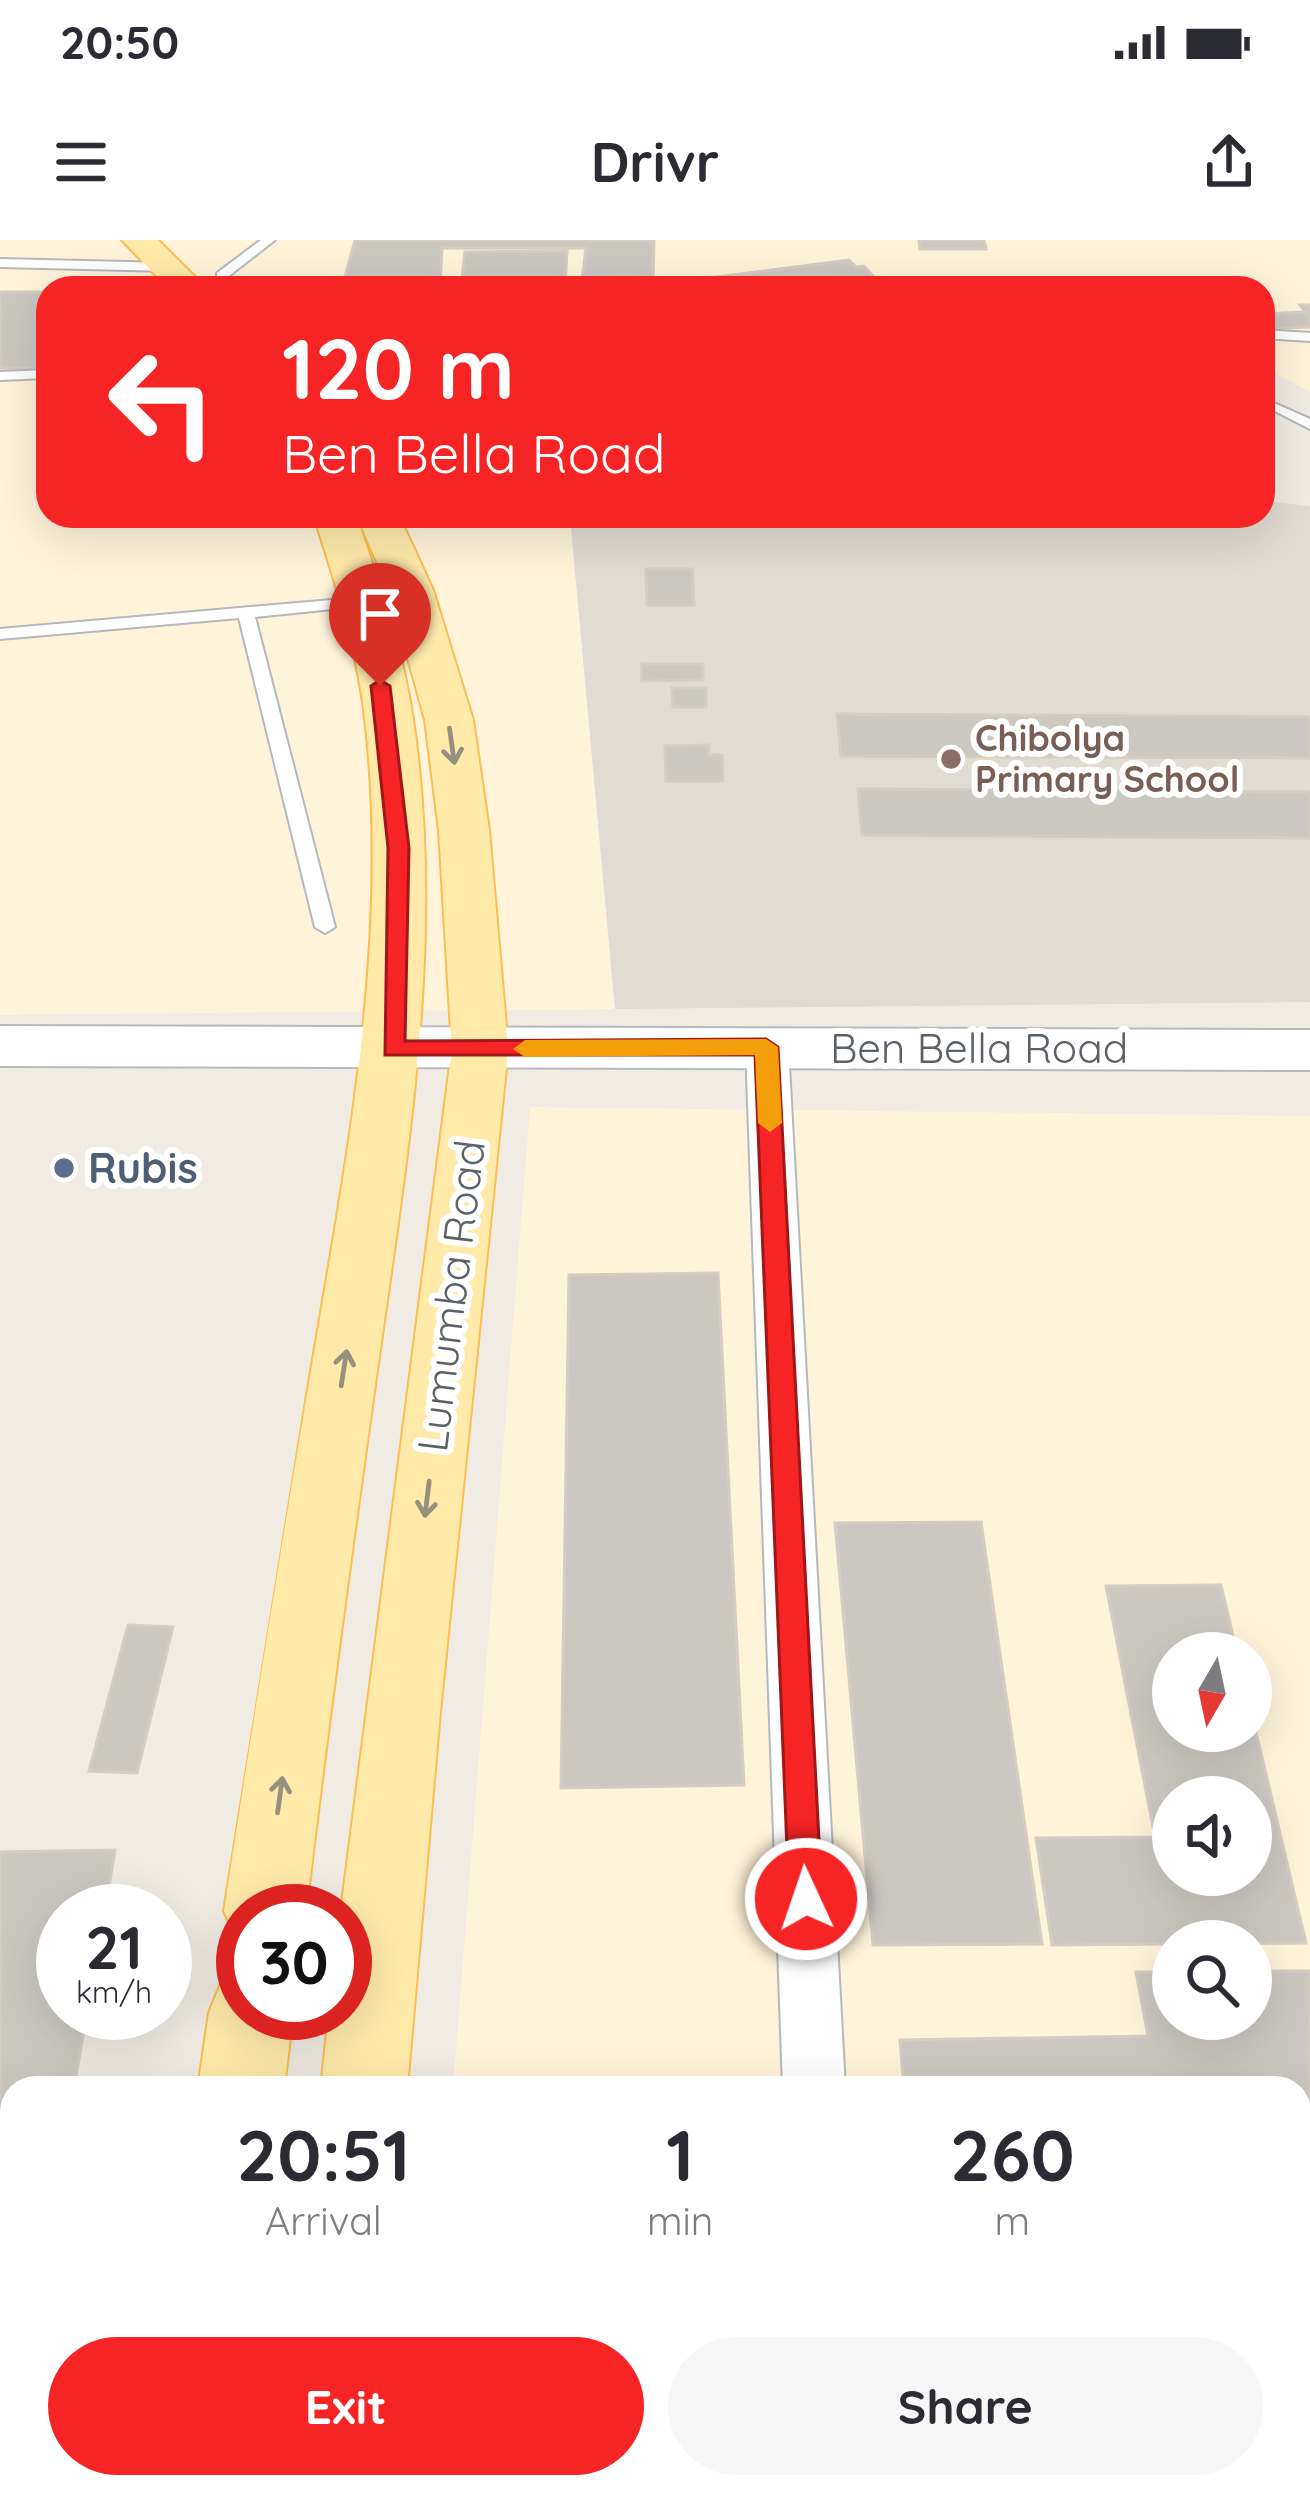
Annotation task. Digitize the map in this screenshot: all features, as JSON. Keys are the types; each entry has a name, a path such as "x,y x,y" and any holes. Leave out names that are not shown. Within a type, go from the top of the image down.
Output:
{"main road":[{"path":"139,240 180,265 210,276"},
{"path":"269,1884 393,1049 399,848 388,728 366,602 339,528"},
{"name":"Lumumba Road","path":"365,2076 402,1712 480,1049 464,830 448,719 411,590 383,528"},
{"name":"Ben Bella Road","path":"0,1046 1310,1050"},
{"path":"243,2076 247,2040"}],"street":[{"path":"766,1047 813,2076"}],"lane":[{"path":"232,276 269,240"},
{"path":"0,263 180,265"},
{"path":"1275,335 1310,337"},
{"path":"0,376 36,374"},
{"path":"1275,405 1310,424"},
{"path":"0,634 366,602"},
{"path":"246,613 325,927"}],"shaded area":[{"path":"0,240 1310,240 1310,392 1275,373 1275,276 36,276 36,528 571,528 615,1009 0,1015"},
{"name":"Chibolya Primary School","path":"1275,502 1310,506 1310,1002 615,1009 571,528 1275,528"},
{"path":"530,1107 1310,1116 1310,2076 454,2076"}],"building":[{"path":"355,240 654,240 653,276 582,276 586,248 442,248 441,276 345,276"},
{"path":"919,240 984,240 986,249 920,249"},
{"path":"567,251 566,276 462,276 465,252"},
{"path":"849,260 873,276 724,276"},
{"path":"0,292 36,292 36,369 0,368"},
{"path":"1300,305 1310,305 1310,327 1275,328 1275,313 1305,312"},
{"path":"646,569 692,569 694,605 647,605"},
{"path":"642,664 703,664 703,680 642,681"},
{"path":"672,688 706,688 706,707 673,707"},
{"path":"837,714 1310,717 1310,758 841,756"},
{"path":"709,745 709,755 722,755 723,781 666,781 665,746"},
{"path":"858,789 1310,792 1310,838 862,835"},
{"path":"718,1273 744,1785 561,1788 569,1275"},
{"path":"981,1522 1042,1944 873,1945 835,1523"},
{"path":"1221,1585 1232,1632 1152,1632 1152,1752 1261,1752 1266,1776 1152,1776 1152,1822 1106,1586"},
{"path":"128,1625 173,1627 137,1773 89,1771"},
{"path":"1272,1800 1306,1943 1272,1943 1272,1920 1152,1920 1152,1944 1052,1945 1036,1838 1152,1837 1152,1896 1272,1896"},
{"path":"115,1850 109,1884 36,1884 36,2040 82,2040 76,2076 0,2076 0,1852"},
{"path":"1272,1971 1310,1971 1310,2076 903,2076 900,2040 1148,2036 1136,1972 1152,1972 1152,2040 1272,2040"}],"slow traffic":[{"path":"525,1049 766,1047 770,1123"}],"place":[{"name":"Chibolya Primary School","path":"951,759"},
{"name":"Rubis","path":"64,1168"}],"route":[{"path":"380,686 399,848 393,1049 766,1047 806,1899"}]}
